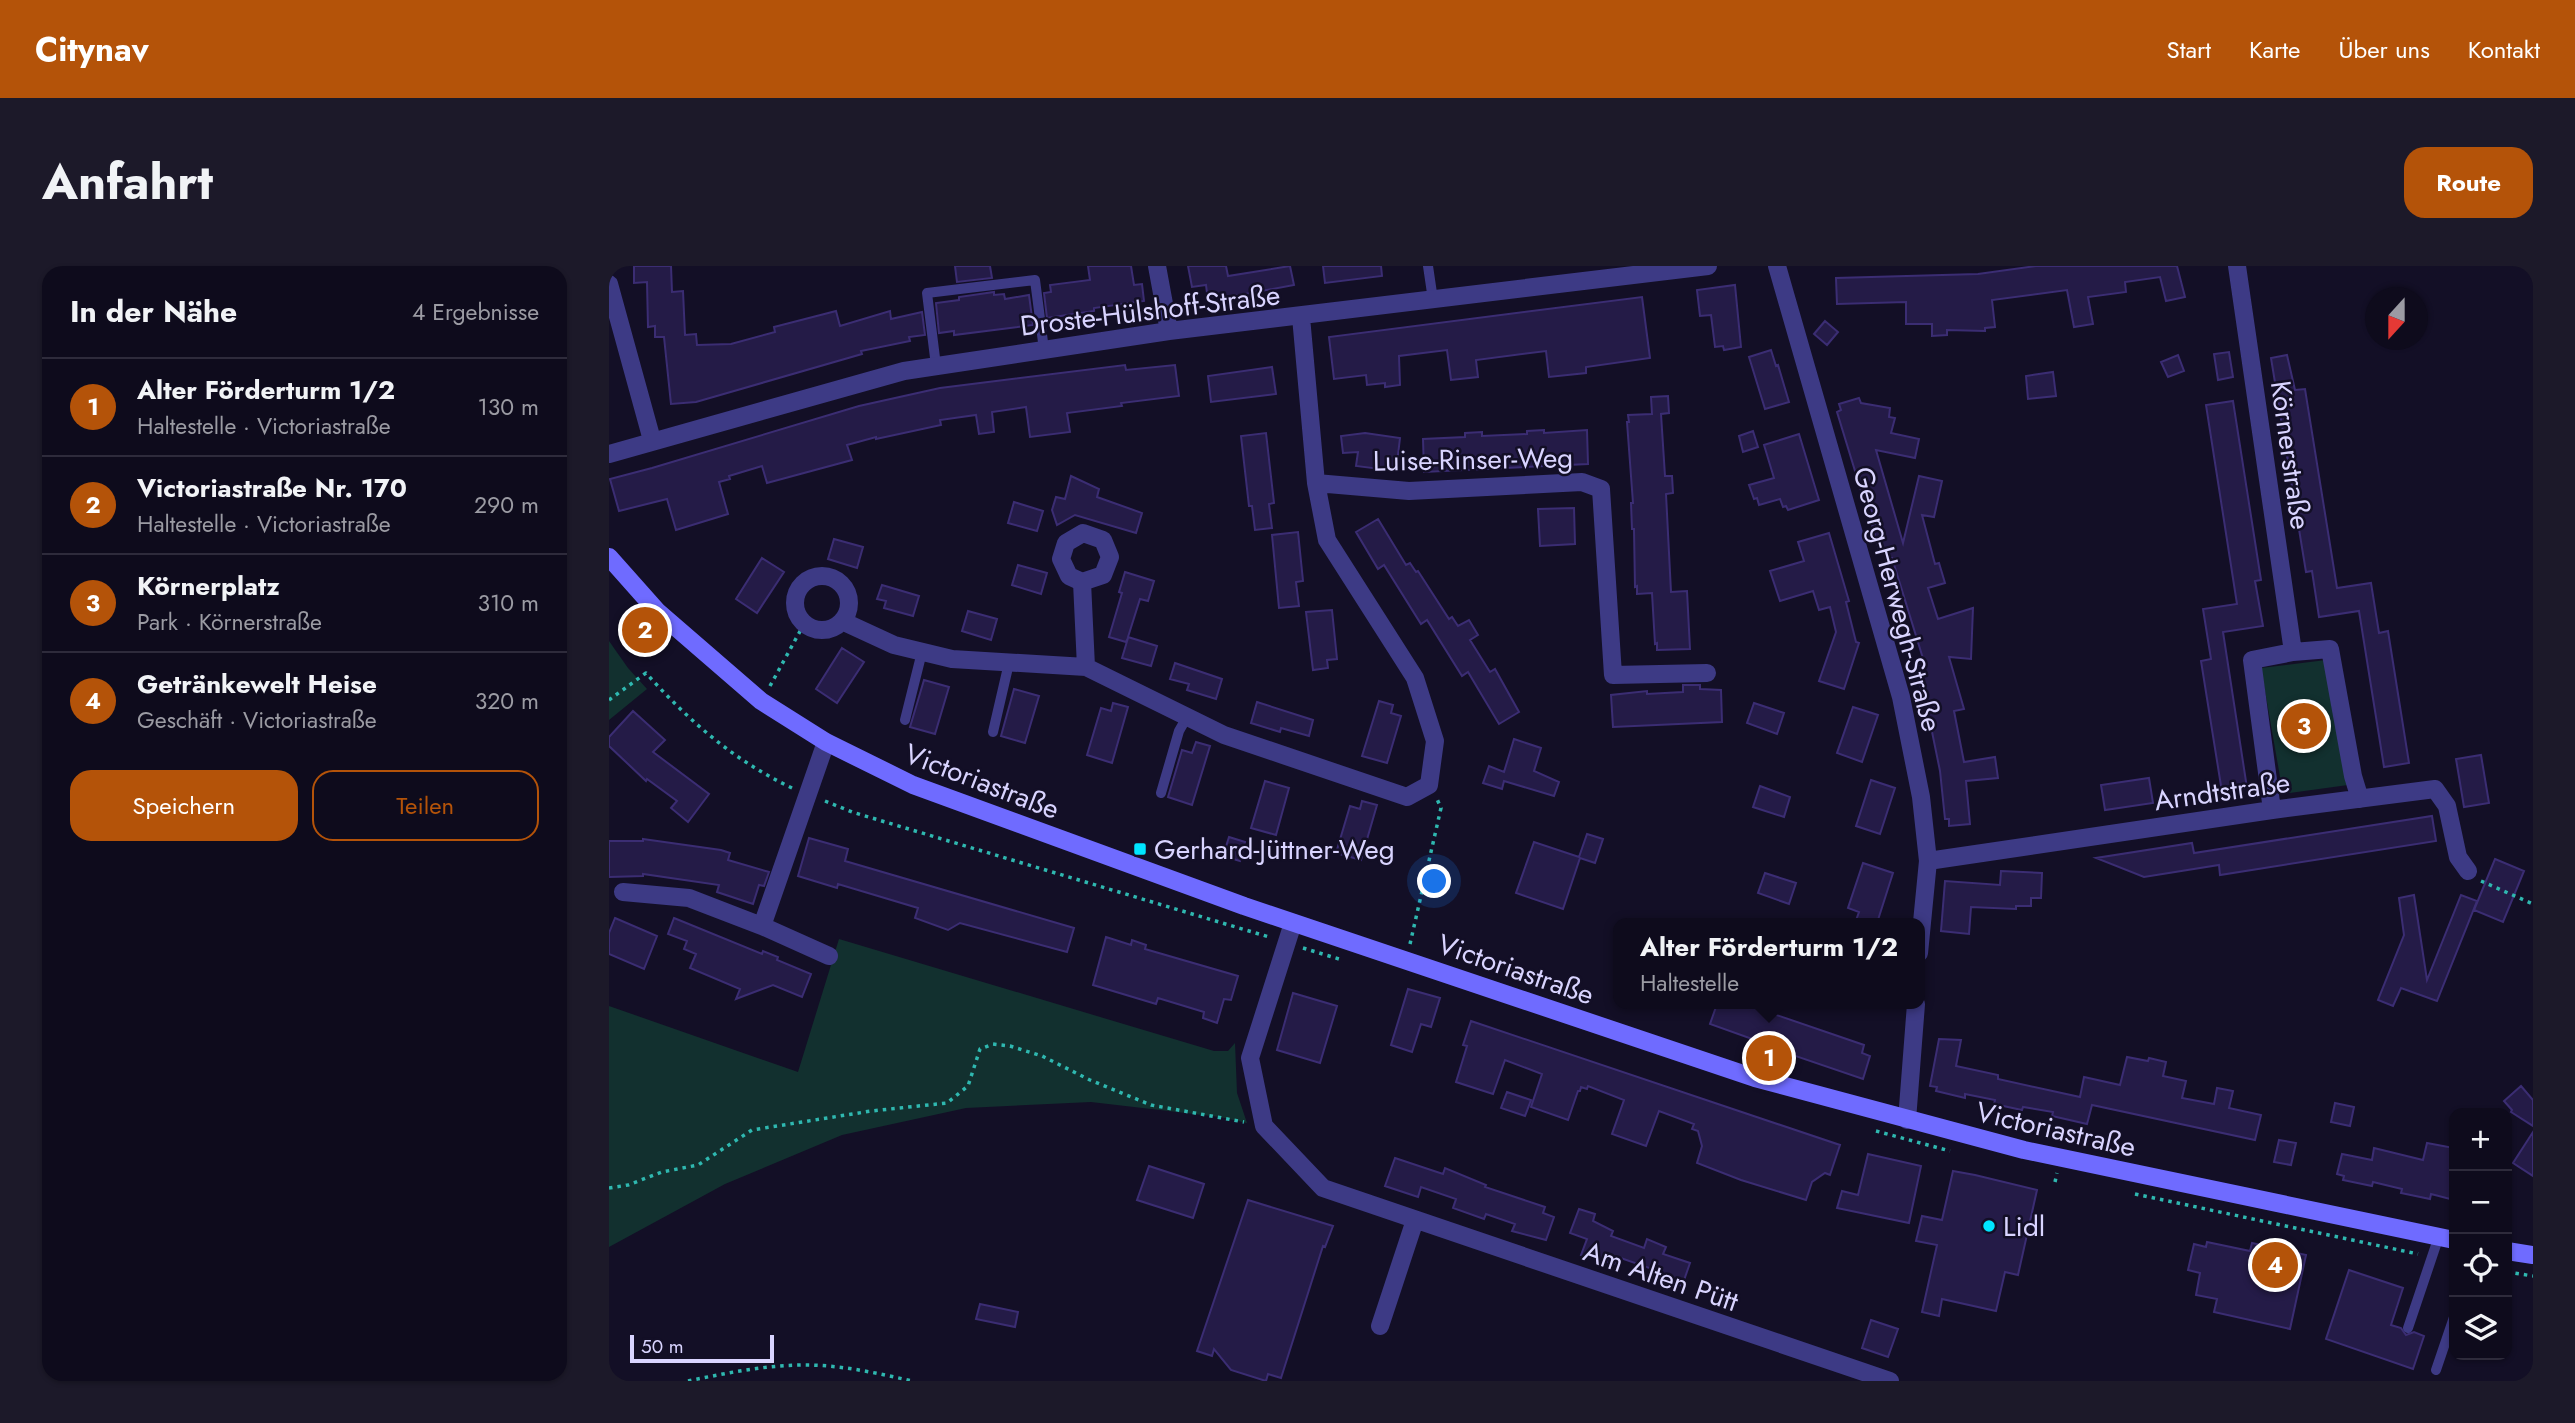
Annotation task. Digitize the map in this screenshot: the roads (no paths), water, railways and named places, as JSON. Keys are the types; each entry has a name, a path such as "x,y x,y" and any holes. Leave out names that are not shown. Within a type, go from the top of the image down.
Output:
{"main road":[{"name":"Victoriastraße","path":"609,557 657,611 761,701 825,742 913,785 1293,923 1755,1078 1907,1121 2024,1150 2447,1238"},
{"path":"2512,1251 2531,1251"}],"street":[{"path":"1157,266 1169,331"},
{"name":"Droste-Hülshoff-Straße","path":"609,454 904,371 1169,331 1708,266"},
{"name":"Georg-Herwegh-Straße","path":"1777,266 1901,697 1921,797 1928,861 1923,918"},
{"name":"Körnerstraße","path":"2237,266 2293,652"},
{"path":"609,285 652,440"},
{"path":"842,621 894,645 952,659 1086,667 1224,735 1407,797 1429,785 1435,741 1415,678 1327,540 1316,483 1301,317"},
{"name":"Luise-Rinser-Weg","path":"1316,483 1409,491 1583,482 1601,489 1613,675 1707,673"},
{"path":"825,576 840,583 846,591 849,605 842,621 834,627 821,630 804,624 795,607 797,593 808,580 825,576"},
{"path":"1082,582 1086,667"},
{"path":"2272,810 2252,660 2293,652 2330,649 2353,776 2360,799"},
{"path":"762,926 825,742"},
{"name":"Arndtstraße","path":"1928,861 2272,810 2435,789 2447,806 2458,858 2468,871"},
{"path":"623,892 689,898 829,956"},
{"name":"Am Alten Pütt","path":"1293,923 1250,1058 1264,1126 1323,1188 1889,1381"},
{"path":"1907,1121 1916,1009"},
{"path":"1380,1326 1415,1220"}],"lane":[{"path":"1428,266 1433,300"},
{"path":"936,366 927,293 1035,280 1044,350"},
{"path":"905,720 922,652"},
{"path":"993,732 1009,663"},
{"path":"1161,793 1179,732 1187,717"},
{"path":"2408,1328 2447,1238"},
{"path":"2436,1370 2449,1332"}],"place":[{"name":"Victoriastraße Nr. 170","path":"645,630"},
{"name":"Körnerplatz","path":"2304,726"},
{"name":"Gerhard-Jüttner-Weg","path":"1140,849"},
{"name":"Alter Förderturm 1/2","path":"1769,1058"},
{"name":"Lidl","path":"1989,1226"},
{"name":"Getränkewelt Heise","path":"2275,1265"}]}
